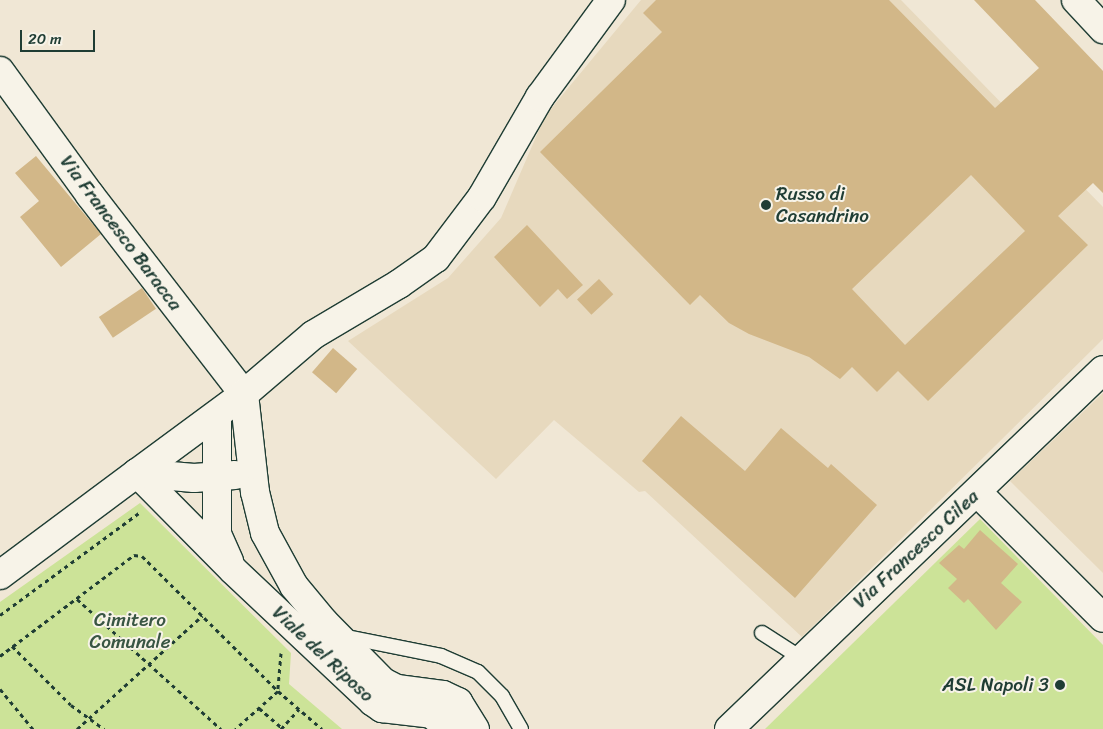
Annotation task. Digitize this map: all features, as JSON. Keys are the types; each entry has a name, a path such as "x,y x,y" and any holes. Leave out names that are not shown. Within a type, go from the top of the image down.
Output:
{"street":[{"path":"0,575 217,415 313,334 399,284 436,258 482,197 540,97 611,0"},
{"path":"1076,0 1103,29"},
{"name":"Via Francesco Baracca","path":"0,71 90,195 244,394"},
{"name":"Via Francesco Cilea","path":"729,729 1103,370"},
{"name":"Viale del Riposo","path":"244,394 253,467 265,533 294,586 337,635 383,682 398,689 443,695 458,702 475,729"},
{"name":"Viale del Riposo","path":"217,415 217,534 233,570"},
{"path":"137,473 217,477 242,473 253,467"},
{"name":"Viale del Riposo","path":"137,473 233,570 373,702 382,708 432,714 448,729"},
{"name":"Viale del Riposo","path":"217,509 224,496 238,491 249,495 260,512"},
{"path":"977,492 1103,618"}],"lane":[{"path":"762,633 801,658"},
{"path":"337,635 441,656 478,672 502,696 521,729"}],"path":[{"path":"0,615 140,512 147,519"},
{"path":"0,656 134,555 142,556 278,691 322,729"},
{"path":"76,598 221,729"},
{"path":"77,729 202,616"},
{"path":"12,646 71,705 104,729"},
{"path":"235,729 278,691 283,655 276,648"},
{"path":"0,689 33,729"},
{"path":"259,708 282,729 299,709"}],"shaded area":[{"path":"641,0 901,0 1103,207 1103,339 802,637 645,491 639,492 554,420 496,479 348,341 448,278 501,218 545,116"},
{"path":"1103,393 1103,573 1010,481"}],"green space":[{"name":"Cimitero Comunale","path":"140,503 291,653 289,684 342,729 0,729 0,602"},
{"path":"980,519 1103,645 1103,729 765,729"}],"building":[{"name":"Russo di Casandrino","path":"656,0 889,0 995,108 1039,68 974,0 1035,0 1103,71 1103,193 1093,183 1058,216 1088,245 928,401 898,371 877,392 852,367 840,379 809,357 749,334 729,323 700,295 690,305 540,152 662,32 643,13","holes":["971,175 1025,231 905,345 852,289"]},
{"path":"36,156 101,234 61,267 20,217 39,201 15,173"},
{"path":"527,225 583,285 567,299 558,289 540,307 494,257"},
{"path":"599,279 613,294 591,315 577,299"},
{"path":"142,288 156,309 113,338 99,317"},
{"path":"333,348 357,369 336,393 312,372"},
{"path":"681,416 745,471 781,428 828,468 831,464 877,505 795,598 642,461"},
{"path":"980,530 1018,564 1001,583 1022,602 996,630 968,599 964,603 948,588 957,579 939,563 959,545 964,549"}],"place":[{"name":"Russo di Casandrino","path":"766,205"},
{"name":"ASL Napoli 3","path":"1060,685"}]}
